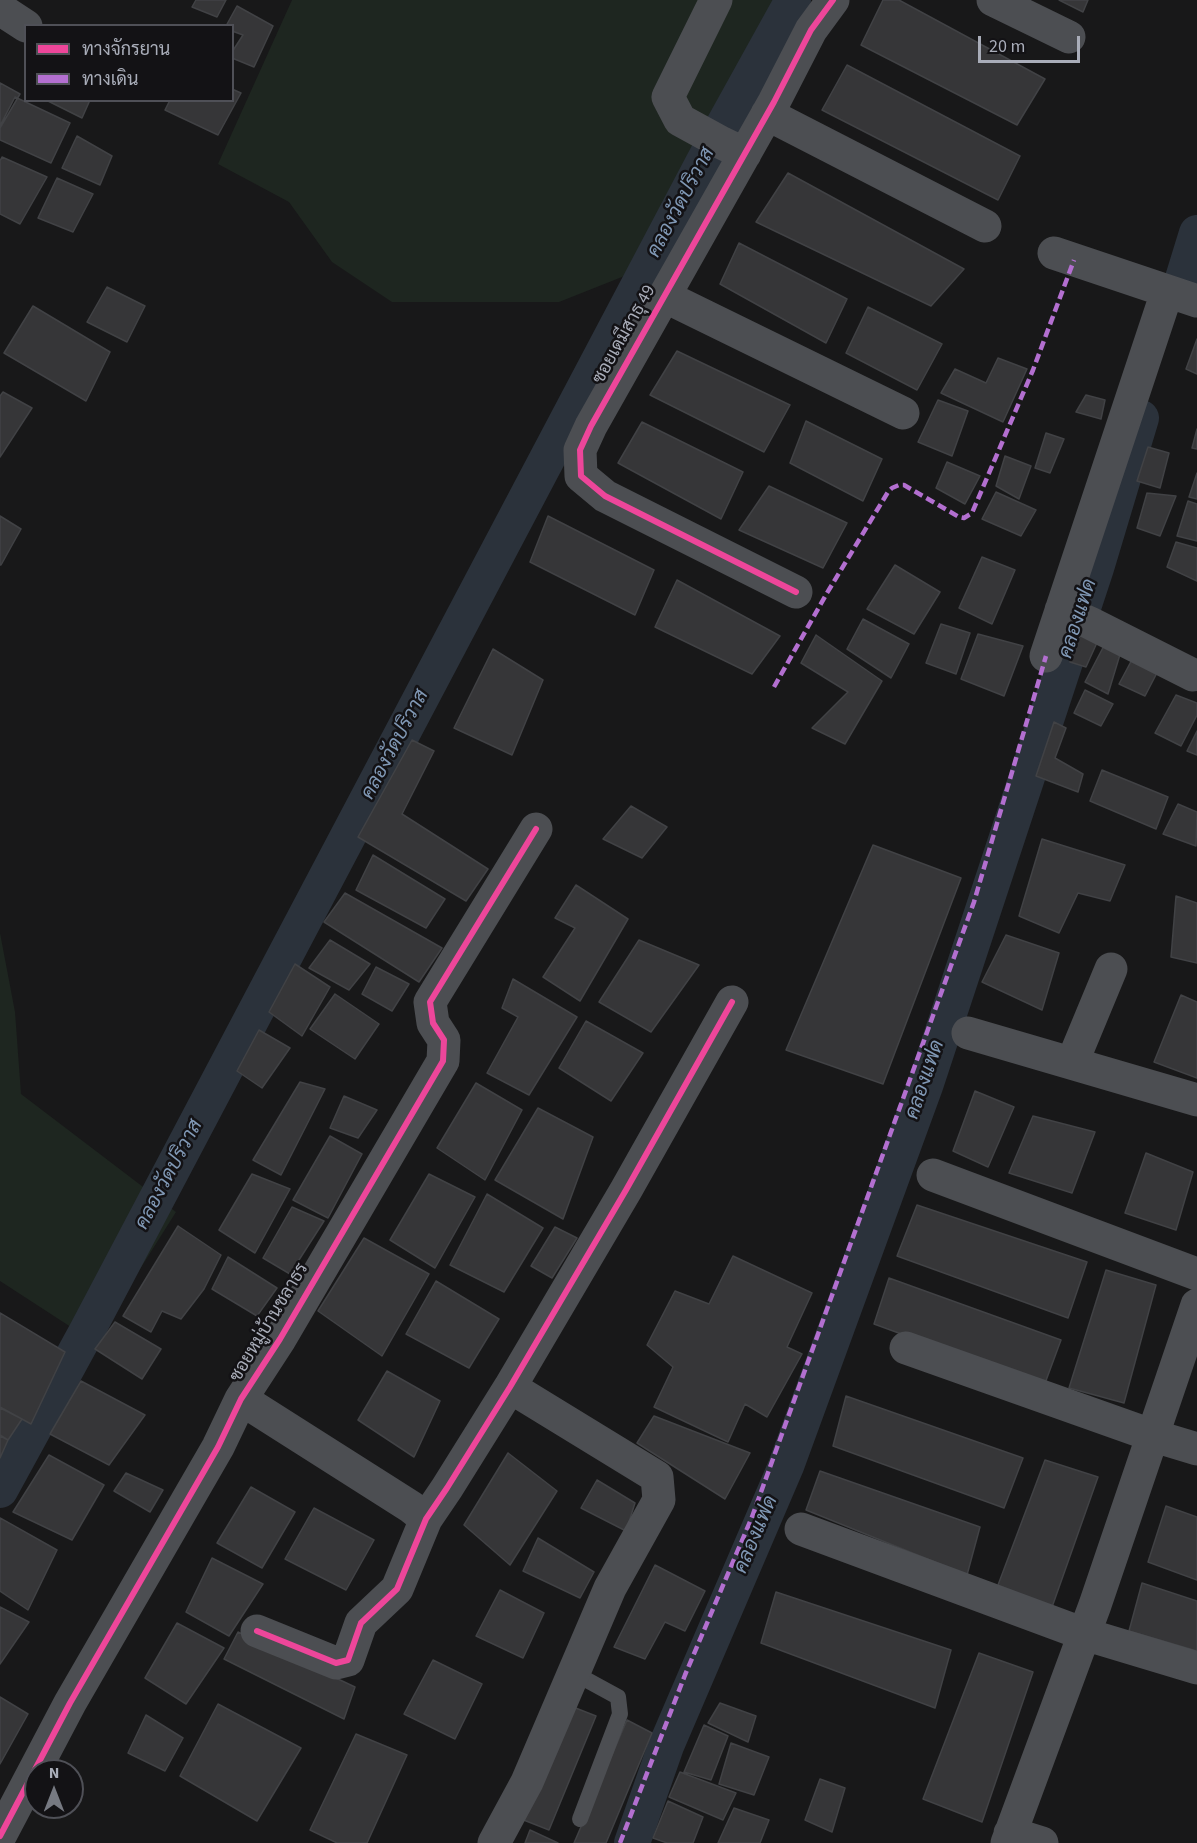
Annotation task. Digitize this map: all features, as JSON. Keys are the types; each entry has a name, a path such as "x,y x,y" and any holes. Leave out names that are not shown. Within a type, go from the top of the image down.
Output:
{"street":[{"path":"716,0 668,97 680,120 734,148"},
{"name":"ซอยเดมีสาธุ 49","path":"796,592 605,496 581,476 580,450 664,296 734,148 767,114 811,30 833,0"},
{"path":"993,0 1069,37"},
{"path":"0,9 24,25"},
{"path":"767,114 986,226"},
{"path":"1046,656 1071,615 1182,296 1054,253"},
{"path":"664,296 903,413"},
{"path":"1071,615 1193,675"},
{"name":"ซอยหมู่บ้านชลาธร","path":"0,1836 70,1703 218,1448 241,1399 280,1339 443,1061 444,1040 433,1023 430,1002 536,829"},
{"path":"1072,1063 1111,969"},
{"path":"257,1631 336,1663 348,1660 362,1623 376,1607 398,1589 426,1519 510,1387 620,1200 732,1002"},
{"path":"968,1033 1197,1100"},
{"path":"933,1175 1197,1274"},
{"path":"1042,1843 1009,1838 1154,1436 1197,1305"},
{"path":"906,1348 1154,1436 1197,1449"},
{"path":"494,1843 527,1782 610,1588 659,1500 657,1477 510,1387"},
{"path":"241,1399 411,1507 426,1519"},
{"path":"801,1528 1084,1634 1197,1668"}],"lane":[{"path":"574,1673 618,1697 621,1713 580,1819"}],"shaded area":[{"path":"292,0 780,0 632,273 559,302 392,302 332,262 289,202 218,164"},
{"path":"0,933 15,1012 21,1094 176,1212 94,1342 0,1281"}],"building":[{"path":"196,0 226,0 217,17 192,7"},
{"path":"883,0 899,0 1045,79 1017,125 861,45"},
{"path":"1059,0 1088,0 1083,12"},
{"path":"237,6 273,26 254,67 234,59 234,49 243,35 234,32 234,24 227,24"},
{"path":"847,65 1020,156 998,200 822,110"},
{"path":"0,83 20,94 0,128"},
{"path":"234,90 241,93 218,135 165,110 169,102 234,102"},
{"path":"15,97 70,123 51,163 0,140 0,126"},
{"path":"50,102 89,102 82,118"},
{"path":"77,136 112,156 100,185 62,168"},
{"path":"2,157 47,177 20,224 0,214 0,161"},
{"path":"788,173 964,269 931,306 756,222"},
{"path":"57,178 93,194 73,232 38,218"},
{"path":"739,243 847,299 826,343 720,284"},
{"path":"107,287 145,306 127,342 87,322"},
{"path":"33,306 110,352 86,401 4,353"},
{"path":"868,307 942,344 917,390 846,353"},
{"path":"1197,339 1197,374 1186,369"},
{"path":"677,351 790,405 764,452 650,395"},
{"path":"998,358 1027,369 1003,422 941,393 955,369 986,383"},
{"path":"3,392 32,408 0,457 0,396"},
{"path":"1086,395 1105,400 1101,419 1076,412"},
{"path":"938,400 968,411 952,456 918,442"},
{"path":"806,421 882,459 863,501 790,463"},
{"path":"642,422 743,472 721,519 618,463"},
{"path":"1197,429 1197,449 1192,448"},
{"path":"1046,433 1064,439 1050,473 1035,468"},
{"path":"1148,447 1169,453 1160,488 1137,481"},
{"path":"1005,456 1031,466 1019,499 996,486"},
{"path":"947,462 980,476 965,504 936,488"},
{"path":"1197,473 1197,499 1189,497"},
{"path":"769,486 847,523 823,568 739,530"},
{"path":"996,492 1036,510 1021,536 982,519"},
{"path":"1147,493 1176,496 1160,536 1137,528"},
{"path":"1188,501 1197,504 1197,541 1177,536"},
{"path":"0,516 21,529 1,565 0,565"},
{"path":"548,516 654,570 635,615 530,562"},
{"path":"1176,542 1197,548 1197,581 1167,567"},
{"path":"982,557 1015,570 992,624 959,608"},
{"path":"895,565 940,592 914,634 867,609"},
{"path":"677,580 780,636 752,674 655,627"},
{"path":"863,619 909,644 891,678 847,649"},
{"path":"941,624 970,633 956,674 926,663"},
{"path":"1083,627 1100,636 1086,667 1070,662"},
{"path":"978,634 1023,646 1004,696 961,679"},
{"path":"816,635 882,681 845,744 812,728 848,692 801,663"},
{"path":"1107,640 1122,648 1108,694 1085,682"},
{"path":"493,649 543,680 512,755 454,728"},
{"path":"1135,654 1159,669 1145,696 1119,684"},
{"path":"1085,690 1113,704 1101,726 1074,713"},
{"path":"1176,695 1197,703 1197,715 1181,746 1155,733"},
{"path":"1054,722 1066,728 1055,758 1083,774 1078,792 1036,776"},
{"path":"1197,731 1197,755 1187,751"},
{"path":"412,740 434,751 402,814 488,869 466,901 358,837"},
{"path":"1102,770 1168,797 1156,829 1090,801"},
{"path":"1178,804 1197,812 1196,846 1163,834"},
{"path":"631,806 667,827 642,858 603,839"},
{"path":"1042,839 1125,865 1110,901 1078,893 1059,933 1019,916"},
{"path":"873,845 961,878 883,1084 786,1050"},
{"path":"373,855 445,899 426,928 356,890"},
{"path":"576,885 628,919 580,1001 543,977 575,928 555,918"},
{"path":"345,893 442,948 419,982 324,922"},
{"path":"1176,896 1197,903 1197,963 1171,957"},
{"path":"1006,935 1059,953 1042,1010 982,982"},
{"path":"330,940 370,964 349,990 309,968"},
{"path":"639,940 699,965 651,1032 599,1002"},
{"path":"295,964 330,987 302,1036 269,1012"},
{"path":"376,967 409,984 392,1011 362,994"},
{"path":"513,979 577,1017 529,1095 487,1073 518,1017 502,1008"},
{"path":"335,994 379,1024 355,1059 310,1029"},
{"path":"1181,995 1197,1002 1197,1078 1154,1062"},
{"path":"586,1021 643,1053 611,1101 559,1068"},
{"path":"259,1030 290,1048 262,1088 237,1071"},
{"path":"300,1082 325,1089 281,1175 253,1160"},
{"path":"476,1083 522,1110 485,1180 437,1148"},
{"path":"975,1091 1014,1107 988,1167 953,1151"},
{"path":"344,1096 377,1110 358,1138 330,1128"},
{"path":"538,1108 593,1137 563,1219 495,1180"},
{"path":"1033,1116 1095,1132 1072,1193 1009,1173"},
{"path":"330,1136 362,1154 328,1218 293,1200"},
{"path":"1146,1153 1193,1172 1176,1230 1125,1213"},
{"path":"252,1174 290,1189 255,1253 219,1230"},
{"path":"429,1174 475,1197 435,1268 390,1240"},
{"path":"487,1194 543,1228 504,1292 450,1265"},
{"path":"917,1205 1087,1262 1068,1318 897,1256"},
{"path":"292,1207 324,1221 290,1274 263,1258"},
{"path":"178,1226 221,1255 204,1289 181,1319 162,1311 151,1332 123,1316"},
{"path":"555,1227 577,1238 552,1278 531,1266"},
{"path":"364,1238 429,1274 382,1356 318,1311"},
{"path":"733,1256 812,1293 787,1347 802,1354 767,1417 745,1404 728,1442 654,1407 673,1367 647,1345 675,1291 709,1304"},
{"path":"228,1257 277,1288 257,1316 212,1289"},
{"path":"1106,1270 1156,1285 1124,1403 1069,1388"},
{"path":"889,1278 1061,1340 1044,1386 874,1324"},
{"path":"436,1281 499,1319 469,1368 406,1334"},
{"path":"0,1313 65,1352 31,1424 0,1407"},
{"path":"115,1322 161,1349 142,1379 95,1349"},
{"path":"387,1371 440,1401 414,1457 358,1420"},
{"path":"81,1381 145,1415 109,1465 50,1434"},
{"path":"846,1396 1023,1458 1004,1508 833,1446"},
{"path":"0,1408 22,1419 8,1440 0,1435"},
{"path":"654,1416 750,1453 725,1499 637,1443"},
{"path":"0,1436 8,1440 0,1458"},
{"path":"508,1453 557,1491 510,1565 464,1525"},
{"path":"49,1455 104,1485 72,1540 13,1512"},
{"path":"1045,1460 1098,1477 1051,1610 995,1593"},
{"path":"820,1471 980,1527 967,1575 806,1510"},
{"path":"126,1473 163,1490 150,1512 114,1491"},
{"path":"597,1480 635,1503 626,1531 581,1508"},
{"path":"251,1487 295,1512 262,1568 217,1543"},
{"path":"1166,1506 1197,1517 1197,1580 1148,1562"},
{"path":"314,1508 374,1540 346,1590 285,1559"},
{"path":"0,1518 57,1550 28,1610 0,1591"},
{"path":"538,1538 594,1572 580,1598 523,1571"},
{"path":"212,1558 263,1584 229,1636 186,1612"},
{"path":"655,1565 705,1591 685,1631 665,1622 645,1659 614,1647"},
{"path":"1142,1583 1197,1601 1197,1651 1129,1631"},
{"path":"500,1590 544,1613 523,1658 476,1636"},
{"path":"776,1592 951,1650 935,1708 761,1643"},
{"path":"0,1607 29,1622 0,1664"},
{"path":"177,1623 224,1648 186,1704 145,1678"},
{"path":"238,1632 355,1687 344,1719 224,1659"},
{"path":"979,1653 1033,1672 982,1822 923,1799"},
{"path":"433,1660 482,1684 455,1739 404,1714"},
{"path":"0,1697 28,1714 0,1764"},
{"path":"720,1703 756,1716 748,1742 708,1723"},
{"path":"218,1704 301,1748 257,1821 180,1776"},
{"path":"568,1705 596,1716 549,1830 516,1817"},
{"path":"146,1715 183,1738 165,1771 128,1753"},
{"path":"627,1720 652,1733 606,1843 574,1843"},
{"path":"704,1725 728,1736 711,1780 684,1772"},
{"path":"356,1734 407,1755 367,1843 337,1843 310,1830"},
{"path":"731,1743 769,1757 754,1795 719,1784"},
{"path":"680,1772 736,1793 723,1820 669,1797"},
{"path":"820,1779 845,1788 832,1832 805,1820"},
{"path":"668,1801 703,1817 693,1843 667,1843 653,1838"},
{"path":"734,1808 769,1820 760,1843 718,1843"},
{"path":"530,1830 558,1843 525,1843"}],"waterway":[{"name":"คลองวัดปริวาส","path":"0,1490 87,1331 710,150 793,0"},
{"name":"คลองแฟด","path":"1181,285 1197,233"},
{"name":"คลองแฟด","path":"632,1843 666,1746 786,1466 925,1086 1096,568 1141,418"}],"marked path":[{"path":"774,687 827,593 892,488 904,485 959,517 964,518 972,513 1033,370 1074,260"},
{"path":"620,1843 685,1675 752,1517 974,902 1046,656"}],"cycle path":[{"path":"796,592 605,496 581,476 580,450 591,426 774,102 811,30 833,0"},
{"path":"0,1836 70,1703 218,1447 241,1399 280,1339 443,1061 444,1040 433,1023 430,1002 536,829"},
{"path":"257,1631 336,1663 348,1660 361,1623 397,1589 426,1519 510,1387 626,1190 732,1002"}]}
